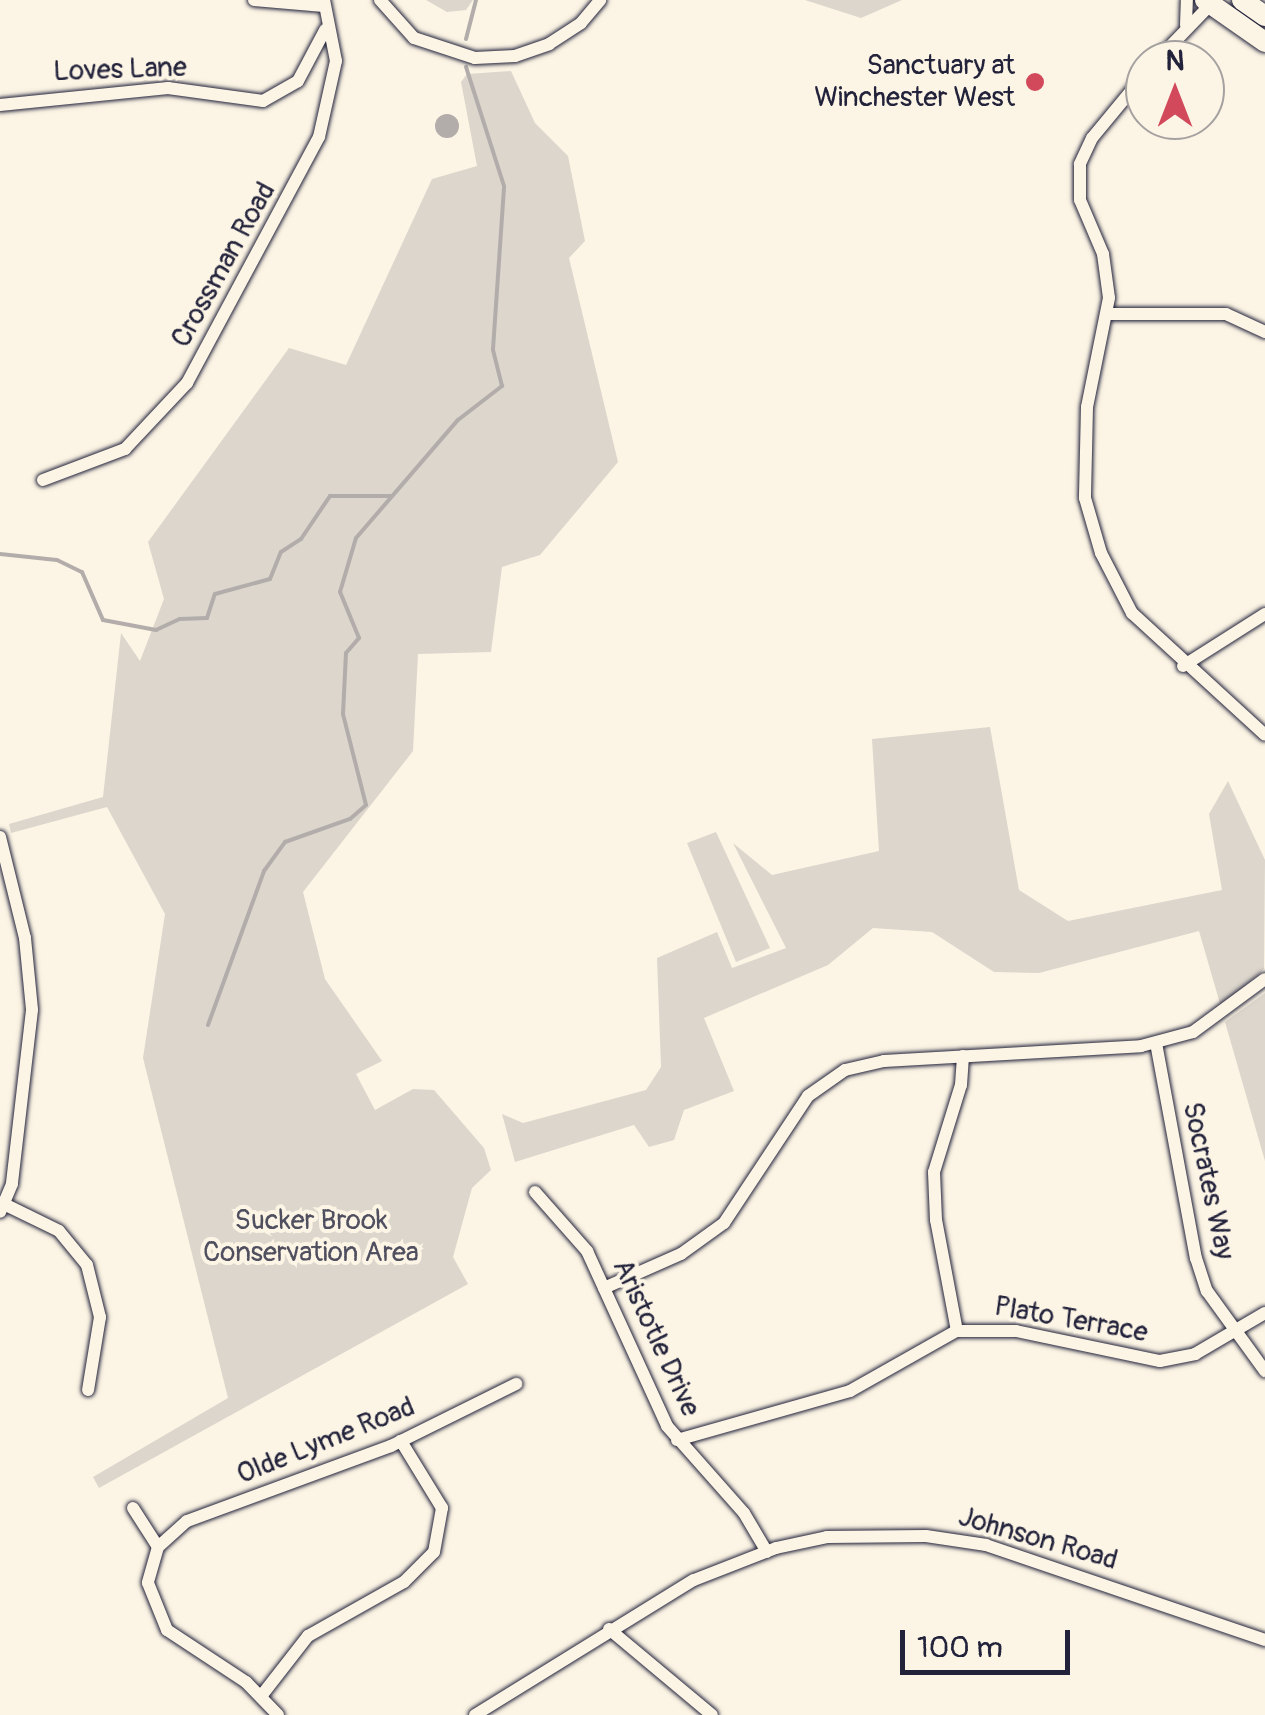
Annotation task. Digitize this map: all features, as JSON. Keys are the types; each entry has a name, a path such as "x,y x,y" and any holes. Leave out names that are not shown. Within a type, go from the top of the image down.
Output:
{"highway":[{"path":"1242,0 1265,16"},
{"path":"1208,2 1265,42"}],"street":[{"path":"254,0 324,3"},
{"path":"380,0 424,44 487,58 549,44 581,23 600,0"},
{"path":"1185,28 1188,0"},
{"path":"1174,40 1208,2"},
{"name":"Crossman Road","path":"43,480 125,448 188,383 211,329 311,158 335,74 324,3"},
{"name":"Loves Lane","path":"0,105 168,88 240,101 272,99 298,81 326,30"},
{"path":"1125,98 1092,138 1080,164 1080,200 1106,270 1107,314 1087,407 1085,498 1100,552 1132,614 1183,666 1265,735"},
{"path":"1107,314 1226,314 1265,332"},
{"path":"1183,666 1265,614"},
{"path":"0,838 25,938 32,1010 3,1209 58,1231 87,1264 100,1308 88,1390"},
{"path":"604,1288 681,1254 724,1224 808,1096 828,1080 873,1063 1156,1042 1227,1012 1265,979"},
{"name":"Socrates Way","path":"1156,1042 1196,1258 1232,1330 1265,1371"},
{"path":"958,1331 936,1220 934,1172 964,1056"},
{"name":"Aristotle Drive","path":"535,1192 581,1242 652,1403 677,1440 744,1513 767,1552"},
{"name":"Plato Terrace","path":"677,1440 850,1391 958,1331 1016,1330 1160,1361 1196,1354 1265,1314"},
{"name":"Olde Lyme Road","path":"158,1547 186,1522 401,1441 516,1384"},
{"path":"262,1696 308,1636 404,1582 434,1552 442,1508 401,1441"},
{"path":"132,1508 158,1547 148,1582 167,1630 262,1696 278,1715"},
{"name":"Johnson Road","path":"475,1715 694,1580 767,1552 881,1534 986,1545 1265,1640"},
{"path":"609,1629 712,1715"}],"green space":[{"path":"426,0 473,0 466,10 447,12"},
{"path":"805,0 902,0 861,18"},
{"name":"Sucker Brook Conservation Area","path":"511,71 535,123 568,156 585,241 569,258 618,462 540,555 502,567 491,652 418,654 413,751 303,892 325,979 382,1061 356,1074 375,1110 413,1089 434,1090 484,1148 491,1170 472,1188 453,1257 468,1284 99,1488 93,1477 228,1398 143,1058 165,914 107,807 11,833 9,824 103,797 121,633 140,661 164,599 148,542 289,348 346,365 432,179 477,166 461,82 467,74"},
{"path":"990,727 1019,890 1068,921 1222,890 1209,814 1228,781 1265,860 1264,969 1221,1007 1199,931 1039,973 994,972 932,932 873,928 828,965 704,1018 734,1091 684,1110 674,1140 649,1147 634,1125 515,1162 502,1114 523,1123 646,1090 661,1067 657,958 717,932 732,968 786,948 733,843 772,875 879,851 872,739"},
{"path":"716,832 770,948 736,962 687,843"},
{"path":"1265,993 1265,1161 1225,1022"}],"shaded area":[{"path":"447,114 456,117 456,135 447,138 438,135 435,126 438,117"}],"waterway":[{"path":"466,39 476,0"},
{"path":"208,1025 264,871 285,842 350,819 366,805 343,714 346,653 359,638 340,592 356,538 458,420 502,386 493,349 504,186 466,67"},
{"path":"0,554 57,560 82,572 103,620 156,630 180,619 207,618 215,594 270,579 281,552 301,539 330,496 392,496"}],"place":[{"name":"Sanctuary at Winchester West","path":"1035,82"}]}
